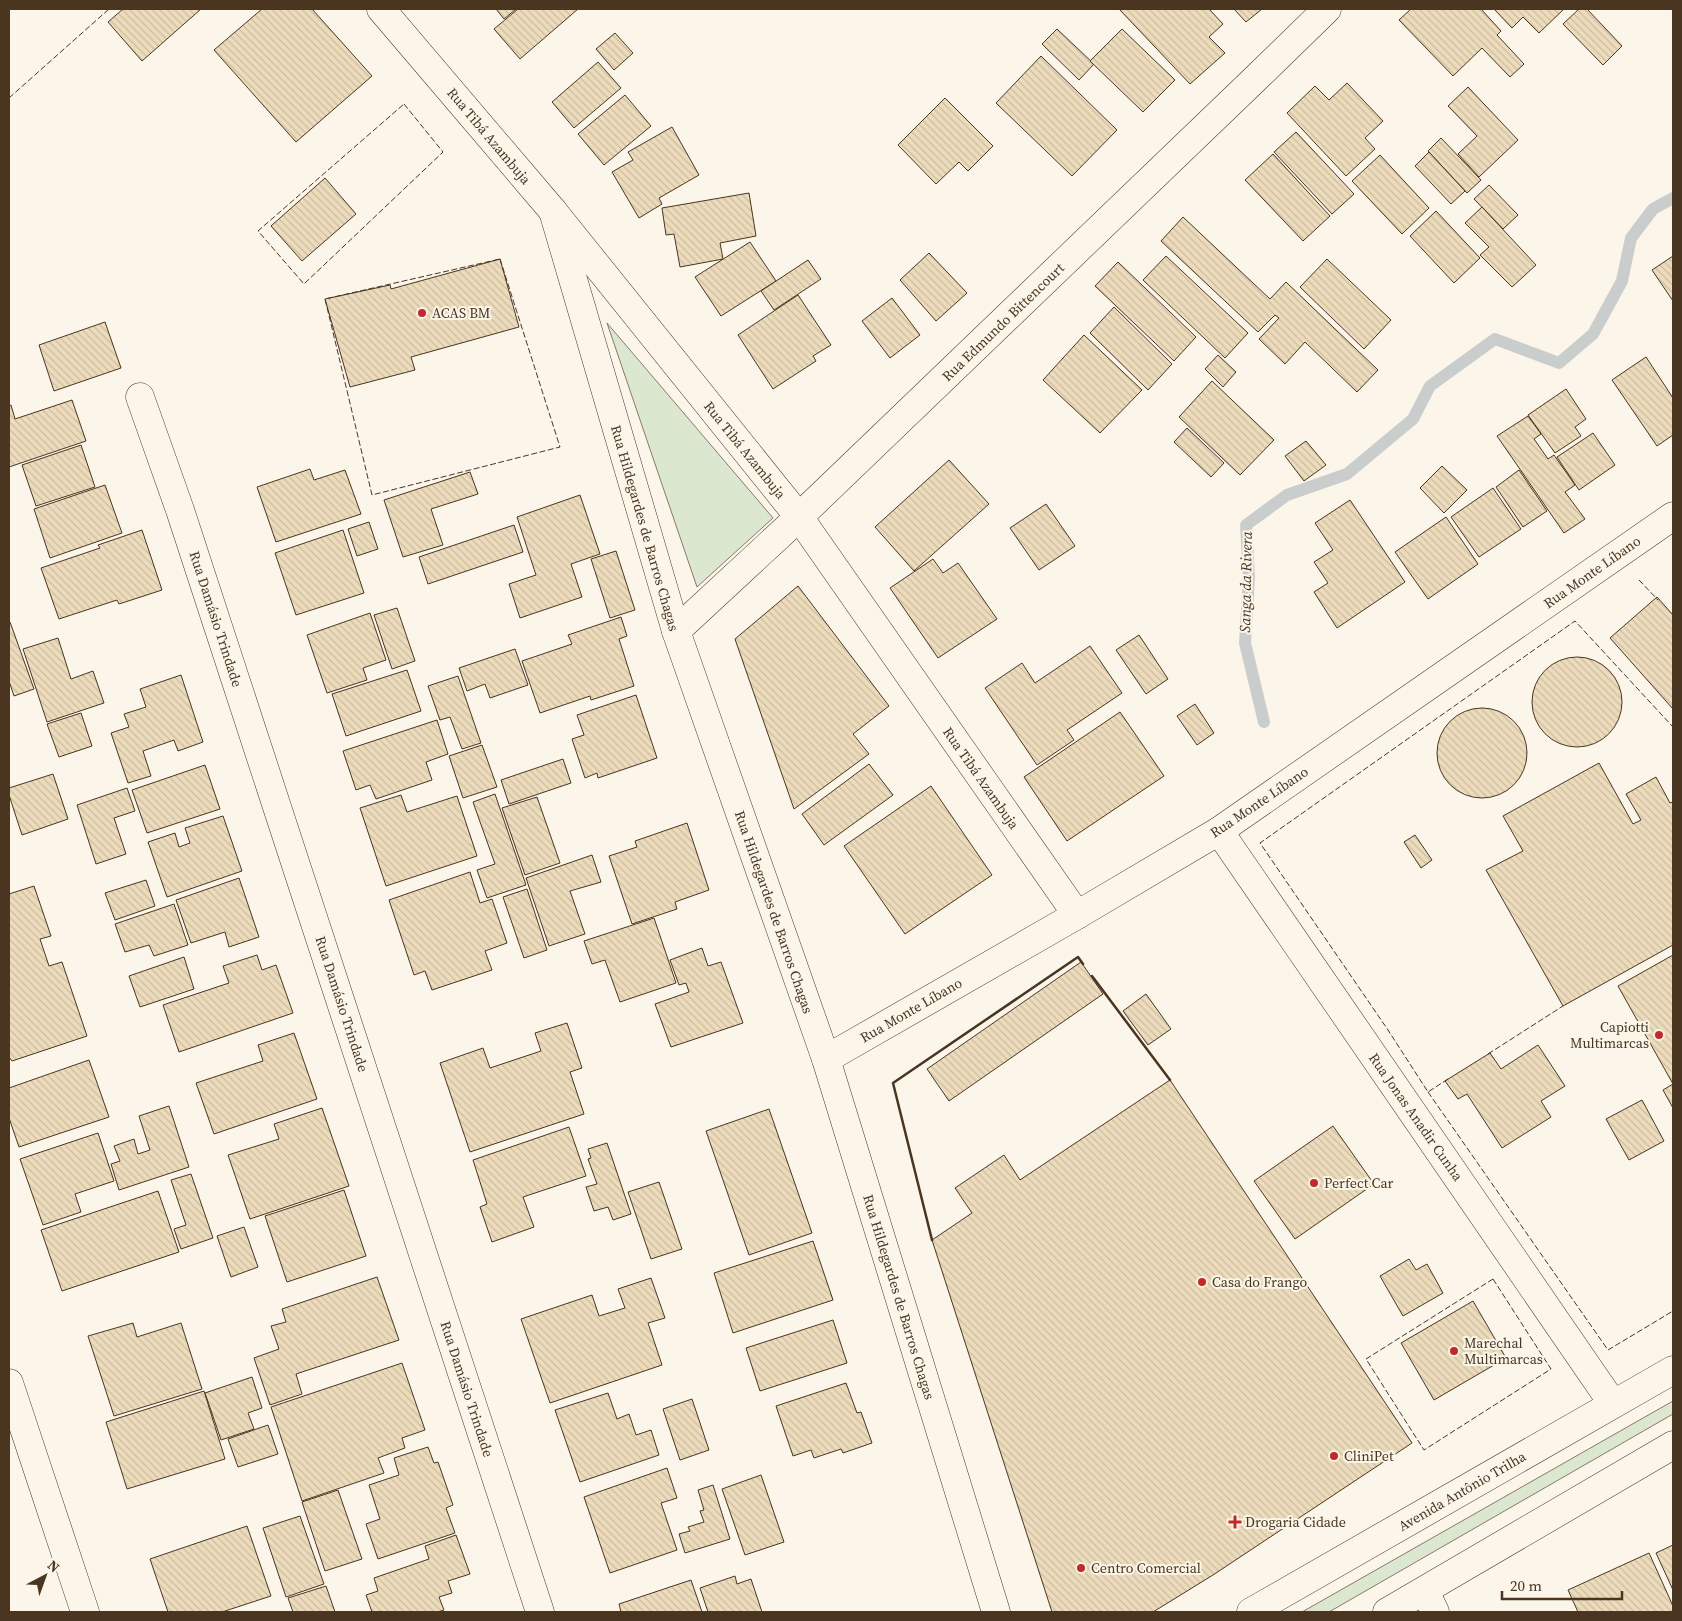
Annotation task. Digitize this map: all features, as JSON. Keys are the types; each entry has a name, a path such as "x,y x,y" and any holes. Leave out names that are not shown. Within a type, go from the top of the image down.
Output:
{"street":[{"name":"Rua Tibá Azambuja","path":"381,9 553,211 799,517 1077,915"},
{"name":"Rua Edmundo Bittencourt","path":"676,631 799,517 1327,9"},
{"name":"Rua Hildegardes de Barros Chagas","path":"553,211 676,631 826,1059 996,1612"},
{"name":"Rua Damásio Trindade","path":"140,397 180,510 540,1612"},
{"name":"Rua Monte Líbano","path":"826,1059 1077,915 1218,831 1673,516"},
{"name":"Rua Jonas Anadir Cunha","path":"1218,831 1613,1404"},
{"name":"Avenida Antônio Trilha","path":"1251,1612 1673,1370"},
{"path":"9,1383 85,1612"},
{"path":"1387,1612 1430,1601 1673,1446"}],"green space":[{"path":"607,323 773,518 697,587"},
{"path":"1673,1401 1673,1414 1329,1612 1302,1612"}],"building":[{"path":"123,9 201,9 142,61 108,22"},
{"path":"262,9 312,9 372,76 296,142 214,50"},
{"path":"496,9 516,9 504,19"},
{"path":"518,9 578,9 520,59 494,29"},
{"path":"1119,9 1209,9 1223,24 1209,37 1225,53 1190,84"},
{"path":"1234,9 1262,9 1246,22"},
{"path":"1411,9 1481,9 1501,31 1497,35 1524,64 1510,77 1482,48 1453,76 1399,20"},
{"path":"1494,9 1564,9 1539,33 1523,17 1512,28"},
{"path":"1579,9 1587,9 1622,46 1603,65 1563,24"},
{"path":"1057,29 1094,64 1079,80 1042,44"},
{"path":"1122,29 1175,80 1143,112 1090,61"},
{"path":"615,33 633,53 614,70 596,49"},
{"path":"1041,56 1117,130 1072,176 996,103"},
{"path":"598,62 621,88 574,128 552,102"},
{"path":"1347,83 1383,121 1365,138 1375,149 1346,176 1287,113 1315,86 1329,100"},
{"path":"1468,87 1518,140 1479,177 1458,154 1477,136 1448,106"},
{"path":"625,95 651,126 604,165 578,134"},
{"path":"945,98 993,146 968,171 959,162 936,184 898,145"},
{"path":"672,127 699,175 659,198 662,204 639,218 612,172 633,160 628,152"},
{"path":"1296,132 1354,194 1332,214 1274,152"},
{"path":"1441,138 1481,180 1467,193 1428,151"},
{"path":"1429,152 1465,191 1451,204 1415,166"},
{"path":"1273,154 1330,216 1303,241 1245,180"},
{"path":"1380,155 1429,208 1402,234 1352,181"},
{"path":"325,178 356,214 302,261 271,226"},
{"path":"1489,185 1518,215 1503,229 1474,199"},
{"path":"749,193 756,236 720,243 723,259 680,267 674,234 666,235 662,208"},
{"path":"1482,207 1536,265 1512,287 1480,255 1489,247 1465,223"},
{"path":"1436,211 1480,258 1454,283 1410,236"},
{"path":"1183,217 1270,299 1286,282 1378,370 1357,392 1305,342 1285,364 1259,339 1279,318 1275,315 1258,332 1161,241"},
{"path":"750,242 776,281 721,316 695,277"},
{"path":"929,253 967,293 936,321 900,280"},
{"path":"1166,256 1248,333 1225,358 1143,280"},
{"path":"1673,256 1673,301 1652,270"},
{"name":"ACAS BM","path":"500,259 519,327 411,357 415,370 350,387 325,299 390,285 391,289"},
{"path":"1327,259 1391,320 1364,349 1300,287"},
{"path":"808,260 821,279 774,310 761,291"},
{"path":"1118,262 1196,337 1174,361 1095,286"},
{"path":"798,295 831,345 813,356 816,361 773,389 738,335"},
{"path":"892,298 920,335 890,358 862,321"},
{"path":"1114,307 1172,364 1148,390 1090,333"},
{"path":"105,322 121,368 54,391 39,345"},
{"path":"1084,335 1142,390 1100,433 1043,380"},
{"path":"1218,355 1236,372 1223,387 1205,369"},
{"path":"1646,357 1673,398 1673,435 1657,446 1612,380"},
{"path":"1212,381 1274,440 1240,475 1179,417"},
{"path":"1566,389 1586,419 1575,427 1581,436 1555,453 1528,415"},
{"path":"72,400 86,441 9,467 9,406 11,405 15,419"},
{"path":"1528,416 1541,434 1534,439 1548,459 1554,455 1575,485 1565,492 1585,519 1564,533 1497,436"},
{"path":"1187,428 1224,463 1211,477 1174,442"},
{"path":"1593,433 1615,465 1579,490 1557,457"},
{"path":"1306,441 1326,465 1304,481 1285,456"},
{"path":"81,445 95,487 36,506 22,465"},
{"path":"949,460 989,504 914,571 875,527"},
{"path":"1442,466 1467,490 1444,513 1420,488"},
{"path":"310,469 314,480 345,470 361,514 276,542 257,487"},
{"path":"1519,470 1547,511 1523,527 1496,487"},
{"path":"470,472 478,494 431,509 443,545 403,557 384,500"},
{"path":"105,485 122,533 50,558 34,509"},
{"path":"1493,488 1521,529 1479,557 1451,517"},
{"path":"580,495 600,554 571,564 582,597 520,618 509,584 536,575 517,517"},
{"path":"1350,500 1405,582 1337,628 1314,592 1328,583 1314,562 1333,550 1315,523"},
{"path":"1046,504 1075,546 1039,570 1010,528"},
{"path":"1446,517 1478,564 1428,599 1395,552"},
{"path":"369,522 378,549 357,556 348,529"},
{"path":"514,525 523,552 428,584 419,557"},
{"path":"142,530 162,590 119,604 117,600 59,619 41,568 100,548 98,545"},
{"path":"343,530 364,593 296,615 275,553"},
{"path":"616,551 635,610 610,618 591,559"},
{"path":"933,559 943,573 958,563 997,619 938,658 890,588"},
{"path":"798,586 889,706 853,734 869,754 794,809 735,639"},
{"path":"1657,597 1673,615 1673,709 1610,638"},
{"path":"397,608 415,661 392,669 374,615"},
{"path":"370,613 386,660 363,668 367,680 327,693 307,635"},
{"path":"621,617 627,636 619,639 634,686 591,700 590,696 540,713 522,661 572,644 568,635"},
{"path":"10,622 34,689 14,696 9,681"},
{"path":"1139,635 1168,679 1146,694 1116,650"},
{"path":"58,638 71,679 93,671 104,703 47,722 23,649"},
{"path":"1090,646 1122,693 1067,730 1074,740 1037,765 985,688 1022,663 1035,683"},
{"path":"515,649 528,685 490,698 485,684 467,691 459,668"},
{"path":"1577,657 1594,660 1609,670 1619,685 1622,702 1619,719 1609,734 1594,744 1577,747 1560,744 1545,734 1535,719 1532,702 1535,685 1545,670 1560,660"},
{"path":"407,670 421,711 346,736 332,694"},
{"path":"181,675 203,742 178,751 174,740 143,751 151,776 128,783 111,733 129,727 124,714 146,707 140,689"},
{"path":"458,676 481,743 462,749 450,717 440,720 428,686"},
{"path":"636,695 657,758 598,778 597,773 585,778 572,739 584,735 577,715"},
{"path":"1195,704 1214,733 1197,745 1177,716"},
{"path":"1482,708 1499,711 1514,721 1524,736 1527,753 1524,770 1514,785 1499,795 1482,798 1465,795 1450,785 1440,770 1437,753 1440,736 1450,721 1465,711"},
{"path":"1120,712 1164,776 1067,841 1024,777"},
{"path":"81,713 92,746 59,757 47,724"},
{"path":"437,720 448,754 426,762 432,780 376,799 370,785 356,790 343,751"},
{"path":"482,745 497,787 463,798 449,756"},
{"path":"563,759 571,783 509,804 501,780"},
{"path":"1599,763 1633,824 1641,820 1626,794 1656,777 1670,803 1673,802 1673,945 1563,1006 1486,870 1523,851 1503,816"},
{"path":"869,764 893,795 824,845 802,814"},
{"path":"205,765 220,809 147,833 132,790"},
{"path":"53,774 68,819 22,835 9,795 9,788"},
{"path":"931,786 992,875 905,934 844,846"},
{"path":"127,788 135,811 114,818 126,854 96,864 77,805"},
{"path":"495,794 526,885 487,898 477,870 495,864 473,802"},
{"path":"401,795 407,812 457,796 477,856 386,886 360,808"},
{"path":"537,797 560,863 525,875 502,808"},
{"path":"223,816 242,871 167,897 148,842 175,833 179,847 190,843 185,828"},
{"path":"687,823 709,890 675,902 677,909 632,924 609,856 637,847 635,841"},
{"path":"1415,835 1432,860 1421,868 1404,842"},
{"path":"592,855 601,882 570,891 585,934 549,946 526,878"},
{"path":"470,872 480,903 492,899 507,943 485,951 492,970 432,990 425,971 414,975 389,900"},
{"path":"239,878 259,937 229,947 225,932 191,943 176,900"},
{"path":"146,880 155,906 115,920 105,893"},
{"path":"34,886 51,936 40,939 49,966 62,962 87,1036 12,1061 9,1057 9,894"},
{"path":"527,889 547,950 524,958 503,897"},
{"path":"174,904 188,945 154,956 149,945 125,952 115,924"},
{"path":"654,918 676,983 620,1002 605,960 592,964 584,941"},
{"path":"702,948 708,966 721,962 743,1023 671,1047 655,1004 689,992 686,983 679,985 670,960"},
{"path":"257,955 262,970 276,965 293,1013 179,1052 163,1005 229,983 223,966"},
{"name":"Capiotti Multimarcas","path":"1673,955 1673,1084 1618,986"},
{"path":"184,957 194,989 140,1007 129,976"},
{"path":"1081,962 1103,994 949,1101 927,1069"},
{"path":"1146,994 1171,1029 1148,1045 1123,1011"},
{"path":"567,1023 582,1068 570,1072 584,1114 470,1152 440,1063 483,1048 490,1068 541,1051 535,1033"},
{"path":"294,1033 317,1099 214,1134 196,1083 263,1061 258,1045"},
{"path":"1538,1045 1565,1086 1541,1101 1551,1117 1502,1148 1467,1094 1458,1099 1445,1081 1490,1053 1501,1069"},
{"path":"89,1060 109,1117 19,1147 9,1118 9,1088"},
{"path":"1170,1080 1412,1443 1213,1575 1153,1612 1052,1612 932,1240 972,1213 955,1188 1004,1155 1020,1180"},
{"path":"1673,1084 1673,1108 1663,1090"},
{"path":"1642,1100 1664,1141 1629,1160 1606,1119"},
{"path":"169,1106 189,1167 119,1190 111,1164 120,1161 114,1146 134,1139 138,1154 150,1150 139,1116"},
{"path":"322,1108 349,1186 250,1219 228,1155 279,1139 274,1124"},
{"path":"769,1109 812,1233 749,1255 706,1131"},
{"name":"Perfect Car","path":"1333,1126 1374,1184 1295,1239 1254,1181"},
{"path":"569,1127 586,1176 523,1197 534,1227 492,1242 480,1207 487,1204 473,1160"},
{"path":"98,1133 114,1181 75,1194 81,1212 43,1225 20,1159"},
{"path":"607,1143 631,1214 613,1220 608,1207 594,1211 586,1187 597,1184 588,1159 591,1158 588,1149"},
{"path":"191,1174 213,1238 181,1249 174,1229 186,1225 171,1180"},
{"path":"659,1182 682,1249 651,1259 628,1192"},
{"path":"344,1190 366,1256 287,1282 265,1216"},
{"path":"158,1191 179,1252 62,1291 41,1230"},
{"path":"244,1227 258,1267 231,1277 217,1236"},
{"path":"813,1241 833,1300 733,1333 714,1273"},
{"path":"1409,1259 1416,1270 1427,1264 1443,1293 1403,1316 1380,1276"},
{"path":"377,1277 399,1340 296,1374 302,1394 270,1405 254,1358 279,1349 271,1326 286,1322 282,1309"},
{"path":"651,1278 665,1318 648,1323 662,1365 550,1403 521,1319 592,1295 599,1316 625,1308 618,1289"},
{"name":"Marechal Multimarcas","path":"1473,1301 1506,1358 1434,1400 1401,1343"},
{"path":"833,1320 847,1363 760,1391 746,1348"},
{"path":"133,1323 137,1337 181,1323 202,1389 114,1416 88,1336"},
{"path":"402,1363 425,1430 402,1438 405,1448 378,1458 384,1473 302,1501 271,1407"},
{"path":"252,1377 262,1408 248,1413 254,1429 221,1440 205,1393"},
{"path":"846,1383 857,1413 861,1412 872,1443 843,1453 841,1449 814,1458 811,1450 793,1456 776,1406"},
{"path":"204,1391 225,1459 127,1489 106,1422"},
{"path":"608,1393 617,1419 629,1414 636,1435 651,1430 659,1455 580,1482 555,1410"},
{"path":"692,1399 709,1450 680,1460 663,1409"},
{"path":"268,1425 278,1454 238,1467 228,1439"},
{"path":"428,1447 434,1463 438,1462 453,1505 446,1508 455,1533 378,1559 366,1524 380,1519 369,1485 399,1475 394,1458"},
{"path":"667,1468 677,1498 661,1503 677,1550 610,1573 584,1497"},
{"path":"761,1475 784,1542 745,1555 722,1489"},
{"path":"713,1485 730,1539 685,1553 679,1534 690,1531 688,1527 704,1522 700,1511 704,1510 698,1490"},
{"path":"338,1490 362,1559 325,1571 302,1502"},
{"path":"300,1516 324,1584 286,1597 263,1528"},
{"path":"247,1526 271,1596 222,1612 168,1612 150,1559"},
{"path":"456,1535 470,1574 448,1581 452,1593 439,1597 444,1610 438,1612 372,1612 366,1595 378,1591 374,1578 429,1559 425,1546"},
{"path":"1673,1545 1673,1590 1656,1553"},
{"path":"1649,1553 1673,1606 1673,1612 1578,1612 1568,1590"},
{"path":"735,1576 737,1584 751,1579 762,1612 708,1612 700,1588"},
{"path":"691,1580 702,1612 621,1612 619,1604"},
{"path":"326,1586 335,1612 293,1612 288,1598"}],"waterway":[{"name":"Sanga da Rivera","path":"1264,722 1245,643 1249,577 1246,525 1287,495 1347,474 1413,419 1430,386 1495,339 1559,363 1593,334 1622,281 1631,238 1653,209 1673,198"}],"fence":[{"path":"9,98 109,9"},
{"path":"404,104 443,152 304,284 258,231 404,104"},
{"path":"500,259 560,447 372,495 325,299 500,259"},
{"path":"1639,580 1658,600"},
{"path":"1448,1079 1428,1092 1388,1030 1260,843 1575,621 1673,727"},
{"path":"1488,1054 1563,1006"},
{"path":"1428,1092 1608,1350 1673,1311"},
{"path":"1493,1279 1551,1369 1424,1450 1366,1359 1493,1279"}],"wall":[{"path":"932,1240 893,1083 1078,957 1083,964"},
{"path":"1092,976 1170,1080"}],"place":[{"name":"ACAS BM","path":"422,313"},
{"name":"Capiotti Multimarcas","path":"1659,1035"},
{"name":"Perfect Car","path":"1314,1183"},
{"name":"Casa do Frango","path":"1202,1282"},
{"name":"Marechal Multimarcas","path":"1454,1351"},
{"name":"CliniPet","path":"1334,1456"},
{"name":"Drogaria Cidade","path":"1235,1522"},
{"name":"Centro Comercial","path":"1081,1568"}]}
